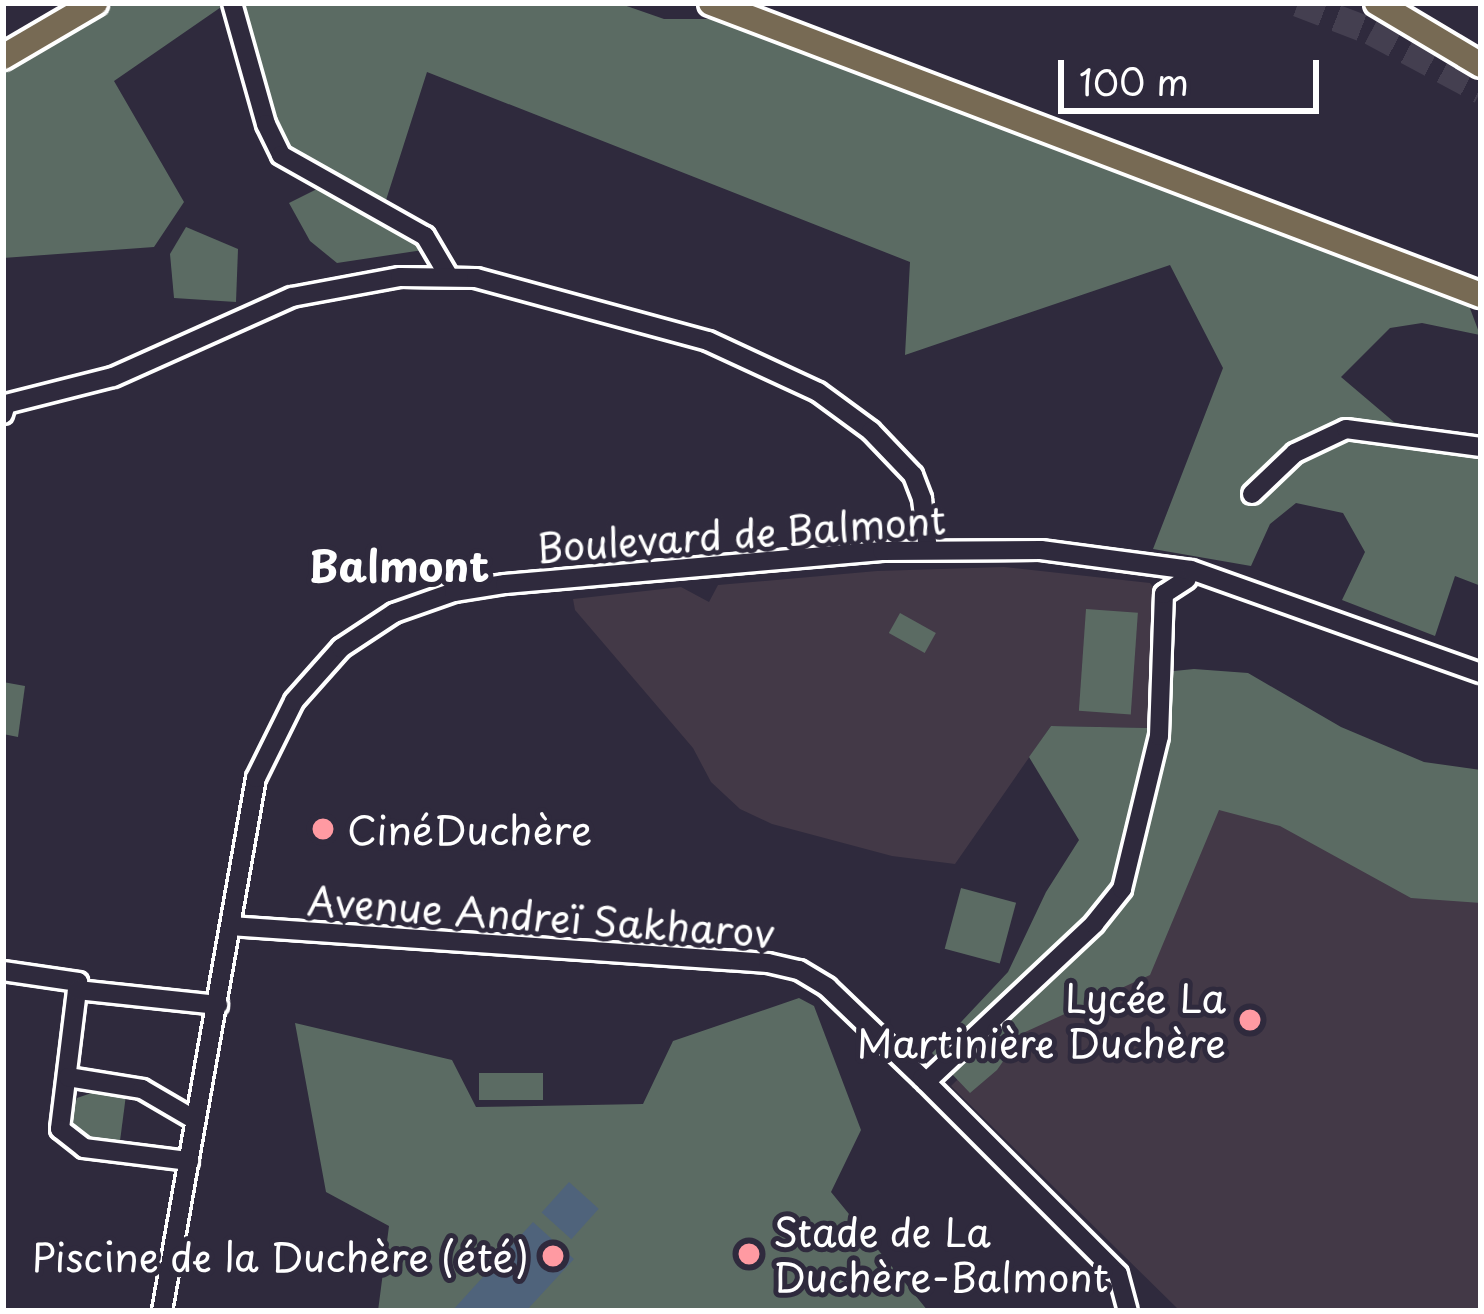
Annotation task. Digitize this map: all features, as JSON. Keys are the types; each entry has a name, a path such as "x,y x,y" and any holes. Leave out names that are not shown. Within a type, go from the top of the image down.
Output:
{"main road":[{"path":"3,57 95,3"},
{"path":"711,3 1481,295"},
{"path":"1377,3 1481,65"}],"street":[{"path":"232,3 266,124 281,155 425,236 448,274"},
{"path":"3,414 6,404 113,377 292,297 370,280 448,274 516,286 708,341 818,392 871,431 913,475 922,499 928,550"},
{"path":"1252,494 1295,453 1346,429 1481,447"},
{"name":"Boulevard de Balmont","path":"162,1311 253,793 269,744 294,701 340,647 369,626 421,602 505,584 928,550 1042,550 1191,570 1481,674"},
{"path":"926,1082 1094,924 1122,889 1159,736 1164,594 1187,580"},
{"name":"Avenue Andreï Sakharov","path":"230,926 784,965 827,987 1118,1274 1128,1311"},
{"path":"3,971 78,982 60,1129 84,1148 189,1161"},
{"path":"77,990 218,1005"},
{"path":"68,1077 142,1089 195,1120"}],"shaded area":[{"path":"1004,567 1150,583 1157,592 1149,728 1051,726 955,864 892,856 772,824 740,809 711,782 693,748 575,610 573,599 681,587 709,602 718,585 877,571"},
{"name":"Lycée La Martinière Duchère","path":"1166,771 1481,823 1481,1311 1180,1311 951,1086 1086,953"}],"green space":[{"path":"119,3 227,3 114,81 184,202 154,247 3,258 3,66 72,22"},
{"path":"243,3 618,3 664,19 715,19 1468,303 1480,335 1422,323 1390,328 1341,377 1394,422 1481,447 1481,586 1455,576 1435,636 1342,600 1365,552 1343,513 1296,503 1270,524 1251,566 1153,549 1223,368 1170,265 905,355 910,262 427,72 379,222 423,250 337,263 310,241 289,203 323,186 281,155"},
{"path":"186,227 238,249 236,302 174,298 170,254"},
{"path":"1086,609 1138,613 1131,714 1079,711"},
{"path":"900,613 936,633 925,653 889,633"},
{"path":"1194,669 1248,673 1341,727 1424,762 1481,770 1481,903 1411,898 1280,826 1219,810 1150,975 1023,1033 997,1070 970,1093 932,1053 1008,972 1046,892 1079,840 1029,757 1051,726 1148,728 1154,673"},
{"path":"3,682 25,686 18,737 3,734"},
{"path":"961,888 1016,903 1000,964 945,949"},
{"path":"799,998 814,1006 861,1130 831,1192 928,1311 378,1311 389,1226 326,1192 295,1023 452,1060 476,1107 643,1104 673,1041"},
{"path":"479,1073 543,1073 543,1100 479,1100"},
{"path":"100,1090 126,1095 120,1141 82,1135 70,1118 77,1098"}],"water":[{"path":"569,1182 599,1209 571,1239 542,1212"},
{"path":"533,1222 574,1259 526,1311 452,1311"}],"tunnel":[{"path":"1298,3 1371,31 1481,90"}],"place":[{"name":"CinéDuchère","path":"323,829"},
{"name":"Lycée La Martinière Duchère","path":"1250,1020"},
{"name":"Stade de La Duchère-Balmont","path":"749,1254"},
{"name":"Piscine de la Duchère (été)","path":"553,1256"}],"district":[{"name":"Balmont","path":"399,565"}]}
